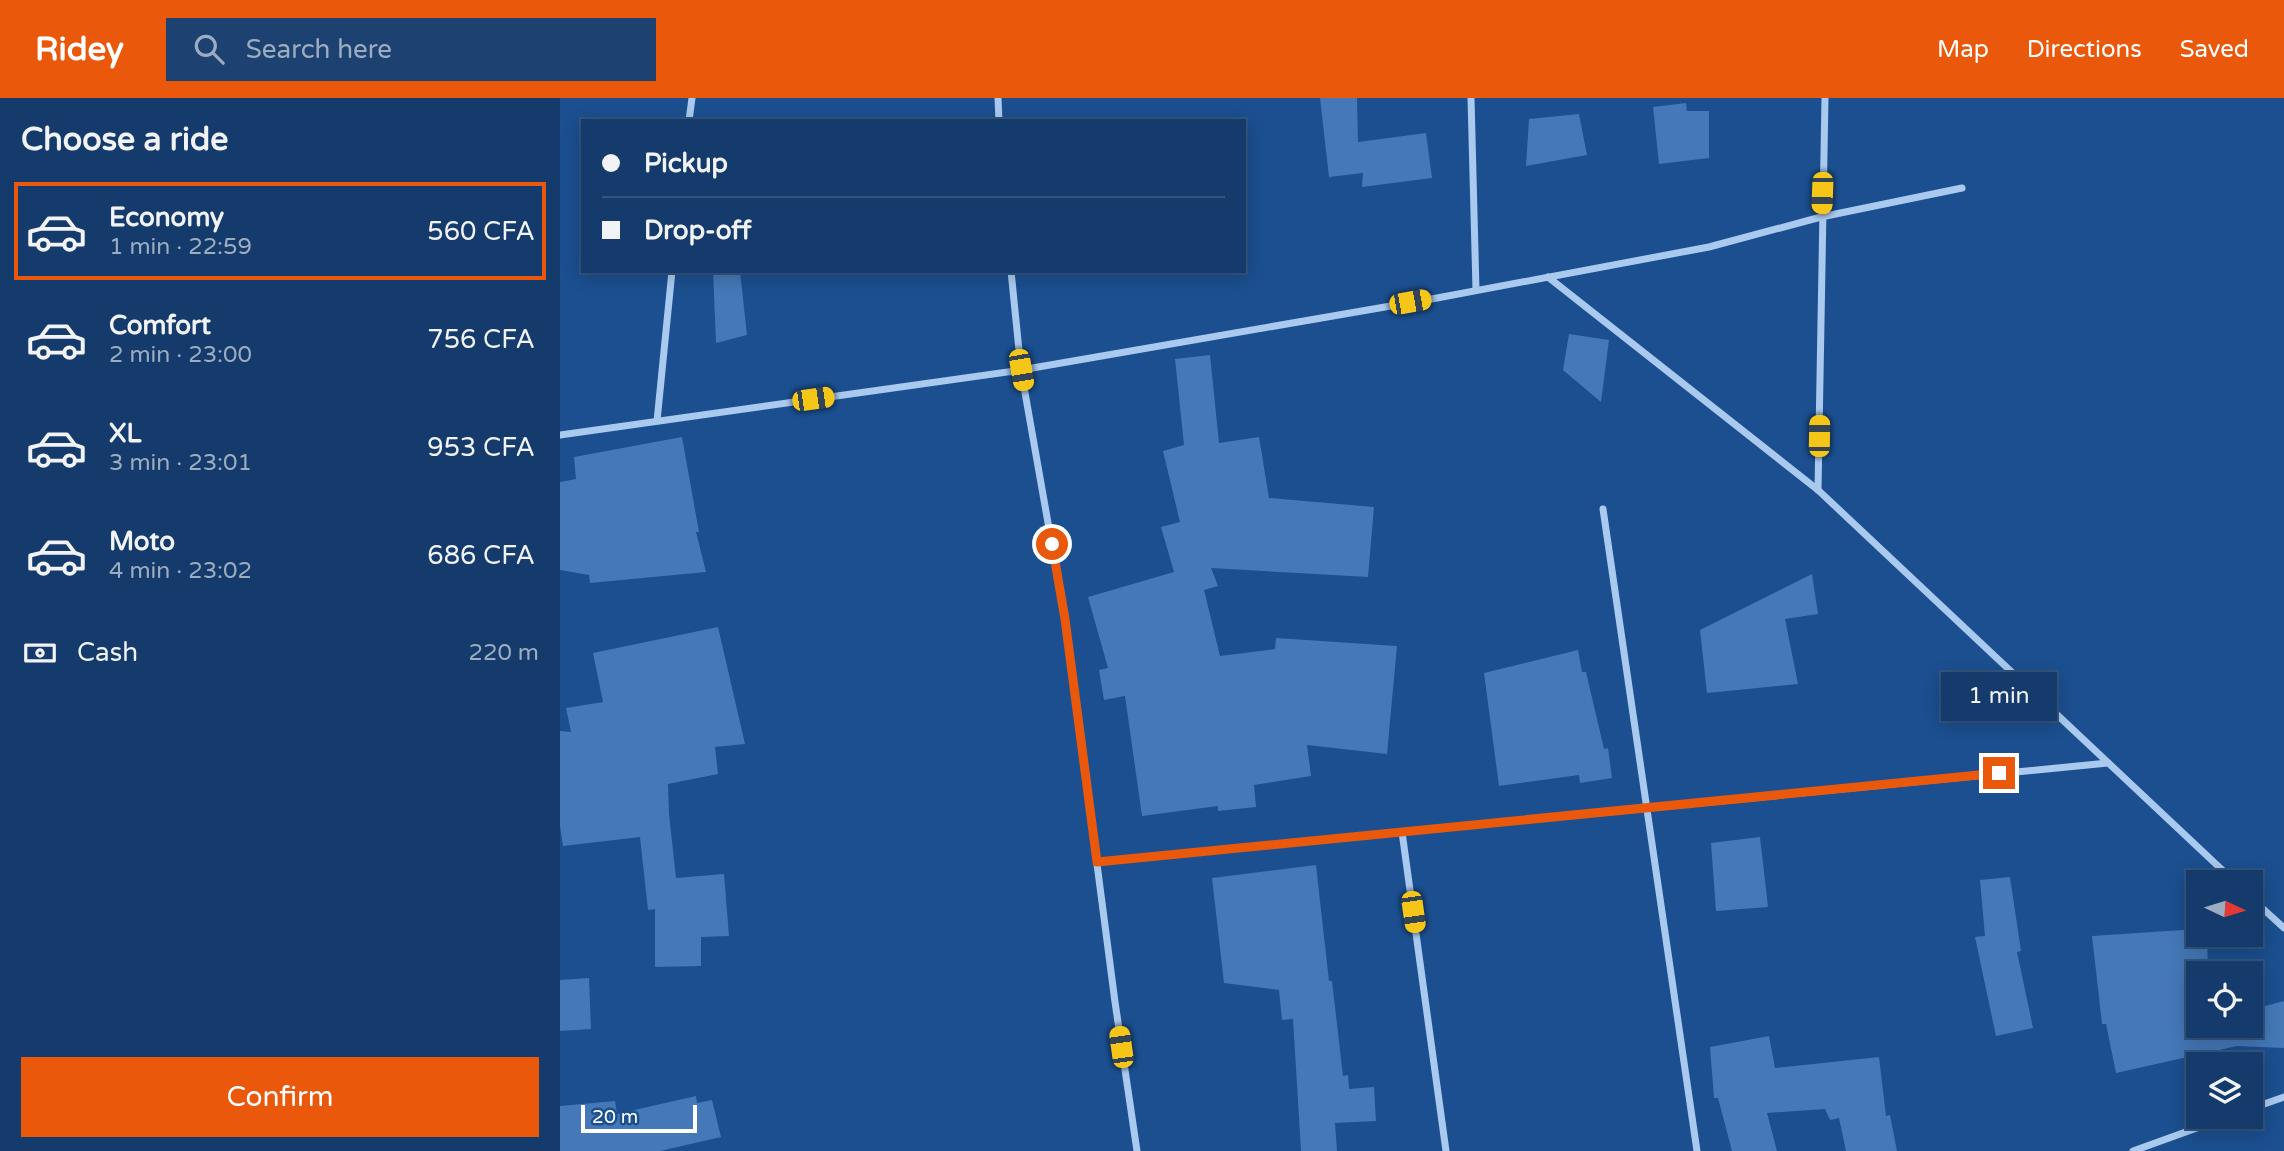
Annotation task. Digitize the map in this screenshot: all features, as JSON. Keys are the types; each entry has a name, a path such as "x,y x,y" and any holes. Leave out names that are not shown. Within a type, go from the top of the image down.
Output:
{"street":[{"path":"689,119 692,98"},
{"path":"998,98 999,119"},
{"path":"1471,98 1476,290"},
{"path":"1818,490 1825,98"},
{"path":"560,435 1021,370 1476,290 1709,247 1821,217 1962,188"},
{"path":"657,421 672,273"},
{"path":"1011,273 1021,370 1065,619 1137,1151"},
{"path":"1548,277 1818,490 2222,870"},
{"path":"1603,509 1697,1151"},
{"path":"1097,862 2108,763"},
{"path":"1402,832 1446,1151"},
{"path":"2263,909 2284,928"},
{"path":"2263,1104 2284,1097"},
{"path":"2133,1151 2194,1129"}],"building":[{"path":"1320,98 1357,98 1358,142 1426,133 1432,178 1362,187 1363,173 1329,177"},
{"path":"1686,103 1687,111 1709,111 1709,158 1659,164 1653,107"},
{"path":"1579,114 1587,155 1526,166 1529,119"},
{"path":"713,273 740,273 747,335 716,343"},
{"path":"1569,334 1609,340 1601,402 1563,370"},
{"path":"1210,355 1219,443 1259,437 1269,498 1374,507 1368,577 1211,568 1218,586 1204,590 1220,656 1275,649 1276,638 1397,646 1387,754 1307,745 1311,776 1254,785 1256,807 1218,811 1218,806 1142,816 1125,696 1104,700 1099,670 1108,668 1088,597 1174,572 1161,527 1180,522 1163,451 1184,445 1175,359"},
{"path":"682,437 699,532 696,532 706,572 590,583 589,575 560,570 560,482 576,479 574,457"},
{"path":"1812,574 1818,614 1785,619 1798,684 1707,693 1700,630"},
{"path":"718,627 745,744 715,747 718,774 668,784 669,814 676,878 724,874 729,936 701,937 701,966 655,967 655,909 648,910 640,837 563,846 560,826 560,731 571,732 566,708 603,702 593,653"},
{"path":"1578,650 1582,672 1586,672 1604,749 1608,748 1612,778 1580,783 1579,775 1499,786 1484,673"},
{"path":"1760,837 1768,907 1716,911 1711,843"},
{"path":"1316,865 1343,1076 1348,1075 1349,1089 1374,1087 1376,1121 1335,1123 1337,1151 1301,1151 1293,1019 1282,1020 1279,990 1224,983 1212,878"},
{"path":"2010,877 2021,951 2017,952 2033,1028 1996,1036 1975,937 1985,936 1980,880"},
{"path":"2186,930 2186,947 2207,947 2208,961 2186,961 2186,1038 2263,1038 2263,1007 2284,1001 2284,1048 2237,1046 2210,1052 2186,1052 2186,1057 2116,1073 2106,1024 2102,1024 2092,936"},
{"path":"589,978 591,1029 560,1031 560,980"},
{"path":"1769,1036 1775,1068 1879,1057 1886,1116 1890,1115 1897,1151 1846,1151 1839,1118 1830,1120 1825,1109 1767,1113 1777,1151 1732,1151 1718,1098 1714,1098 1710,1047"},
{"path":"696,1096 697,1103 712,1100 721,1137 660,1151 560,1151 560,1106 615,1101 617,1114"}],"route":[{"path":"1052,544 1065,619 1097,862 1999,773"}]}
